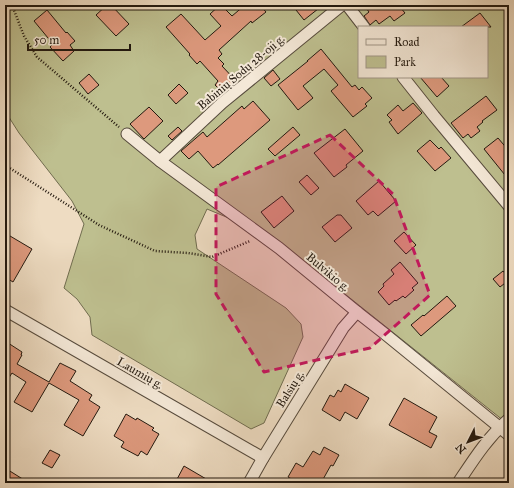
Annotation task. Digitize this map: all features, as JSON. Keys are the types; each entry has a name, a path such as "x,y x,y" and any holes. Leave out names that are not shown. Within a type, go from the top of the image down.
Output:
{"street":[{"name":"Babinių Sodų 28-oji g.","path":"160,161 222,103 342,5"},
{"path":"347,5 363,26"},
{"path":"404,78 509,206"},
{"name":"Bulvikio g.","path":"127,134 160,161 279,248 509,435"},
{"name":"Laumių g.","path":"5,310 263,458"},
{"name":"Balsių g.","path":"249,483 343,328 357,312"},
{"path":"458,483 478,453 509,418"}],"path":[{"path":"12,5 24,36 37,57 127,134"},
{"path":"5,165 99,225 156,251 188,253 212,257 261,236"}],"highlighted area":[{"path":"330,135 393,194 430,295 370,348 264,372 216,294 216,187"}],"green space":[{"path":"5,5 509,5 509,425 276,239 207,209 195,235 197,249 286,308 301,324 303,337 264,423 251,429 92,335 90,317 77,299 64,288 84,224 72,201 19,133 5,111"}],"building":[{"path":"107,5 111,5 129,24 116,36 96,15"},
{"path":"220,5 232,16 245,5 260,5 266,12 252,23 251,21 219,50 222,54 218,58 224,64 222,66 237,82 223,93 215,85 218,81 200,61 197,64 166,27 181,14 205,40 221,26 210,14"},
{"path":"292,5 323,5 304,20"},
{"path":"364,5 404,5 400,7 405,13 394,21 390,16 379,24 376,20 370,25 364,16 369,12"},
{"path":"47,10 66,33 67,32 75,41 70,45 74,51 63,61 50,47 53,44 34,21"},
{"path":"480,13 491,27 488,26 462,26"},
{"path":"321,49 352,87 355,85 359,90 362,87 372,98 365,104 367,106 353,117 331,91 338,85 324,69 303,86 313,98 298,110 278,85"},
{"path":"273,70 280,79 271,86 264,78"},
{"path":"89,74 99,85 88,94 79,83"},
{"path":"421,78 442,78 449,86 437,97"},
{"path":"179,84 188,93 176,104 168,95"},
{"path":"486,96 497,110 482,121 483,122 477,127 480,131 471,138 468,134 463,138 451,123"},
{"path":"253,101 270,120 218,165 213,168 198,151 189,159 181,151 203,132 207,137 242,106 244,109"},
{"path":"413,103 422,113 398,134 389,122 392,120 387,115 398,105 403,111"},
{"path":"149,107 163,121 144,139 130,124"},
{"path":"178,127 182,131 172,140 168,136"},
{"path":"293,127 300,135 275,156 268,149"},
{"path":"345,129 363,151 346,165 347,167 334,177 314,153"},
{"path":"498,138 509,151 509,180 484,149"},
{"path":"430,140 439,149 441,147 451,158 435,171 417,151"},
{"path":"307,175 319,188 311,195 299,182"},
{"path":"379,181 396,201 378,216 373,211 368,215 356,201"},
{"path":"282,196 294,211 274,228 261,212"},
{"path":"337,215 341,215 352,228 335,242 322,227"},
{"path":"404,232 416,245 406,254 394,241"},
{"path":"5,233 32,249 13,282 5,277"},
{"path":"400,262 418,283 412,288 414,290 405,298 403,296 389,305 378,292 384,286 383,284 394,274 391,270"},
{"path":"503,271 509,280 500,287 493,279"},
{"path":"447,296 456,306 421,336 411,325"},
{"path":"5,341 22,352 17,364 49,382 60,363 76,371 70,381 92,395 89,400 100,407 83,436 64,425 79,400 49,383 32,412 14,402 26,382 12,373 5,384"},
{"path":"345,384 369,398 357,419 345,412 340,421 322,410 330,395 334,397 338,390 341,392"},
{"path":"404,398 437,417 429,432 437,436 431,448 389,425"},
{"path":"126,414 136,420 137,418 154,428 152,430 159,434 147,455 141,451 138,456 121,447 124,442 114,436"},
{"path":"324,447 339,455 333,466 331,465 321,483 314,479 312,483 299,483 288,477 296,463 303,467 313,451 320,455"},
{"path":"50,450 60,455 52,468 42,463"},
{"path":"184,466 213,483 175,483"},
{"path":"5,468 29,483 5,483"}]}
